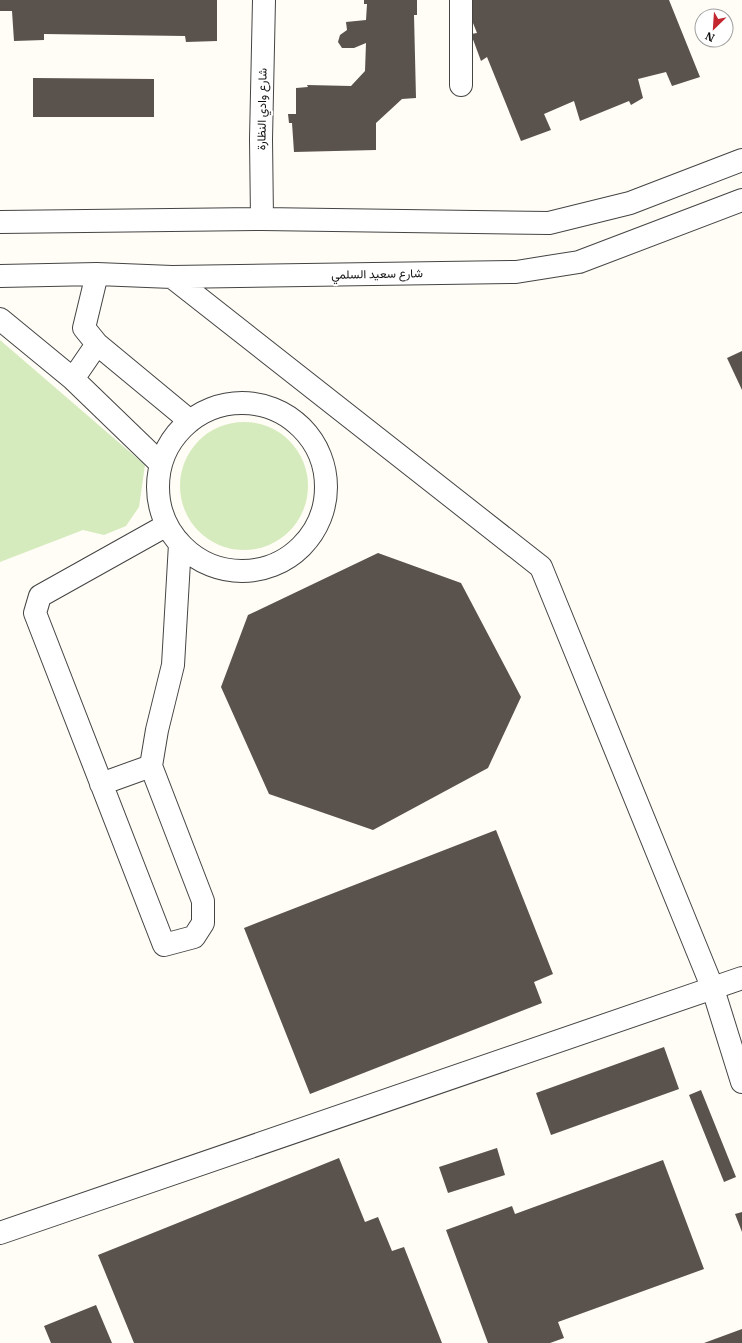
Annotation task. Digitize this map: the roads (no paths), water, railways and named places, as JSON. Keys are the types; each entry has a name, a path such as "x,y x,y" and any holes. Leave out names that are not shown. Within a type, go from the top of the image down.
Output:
{"street":[{"name":"شارع وادي النظارة","path":"262,219 264,0"},
{"path":"461,0 461,85"},
{"path":"0,222 262,219 549,224 630,203 742,160"},
{"name":"شارع سعيد السلمي","path":"0,276 97,274 172,277 516,272 579,262 742,200"},
{"path":"97,274 84,328 97,344 190,421"},
{"path":"172,277 541,567 712,989 734,1029 742,1082"},
{"path":"0,319 73,379 160,463"},
{"path":"73,379 97,344"},
{"path":"235,404 250,404 266,407 281,413 295,422 306,434 316,447 322,461 326,477 326,493 324,509 318,525 309,539 293,554 269,567 253,571 240,571 213,566 196,557 180,544 167,525 159,502 160,463 175,437 190,421 219,407 235,404"},
{"path":"167,525 40,596 35,613 164,945 194,937 203,923 203,901 151,766 157,730 173,665 180,544"},
{"path":"101,784 151,766"},
{"path":"0,1233 742,978"}]}
